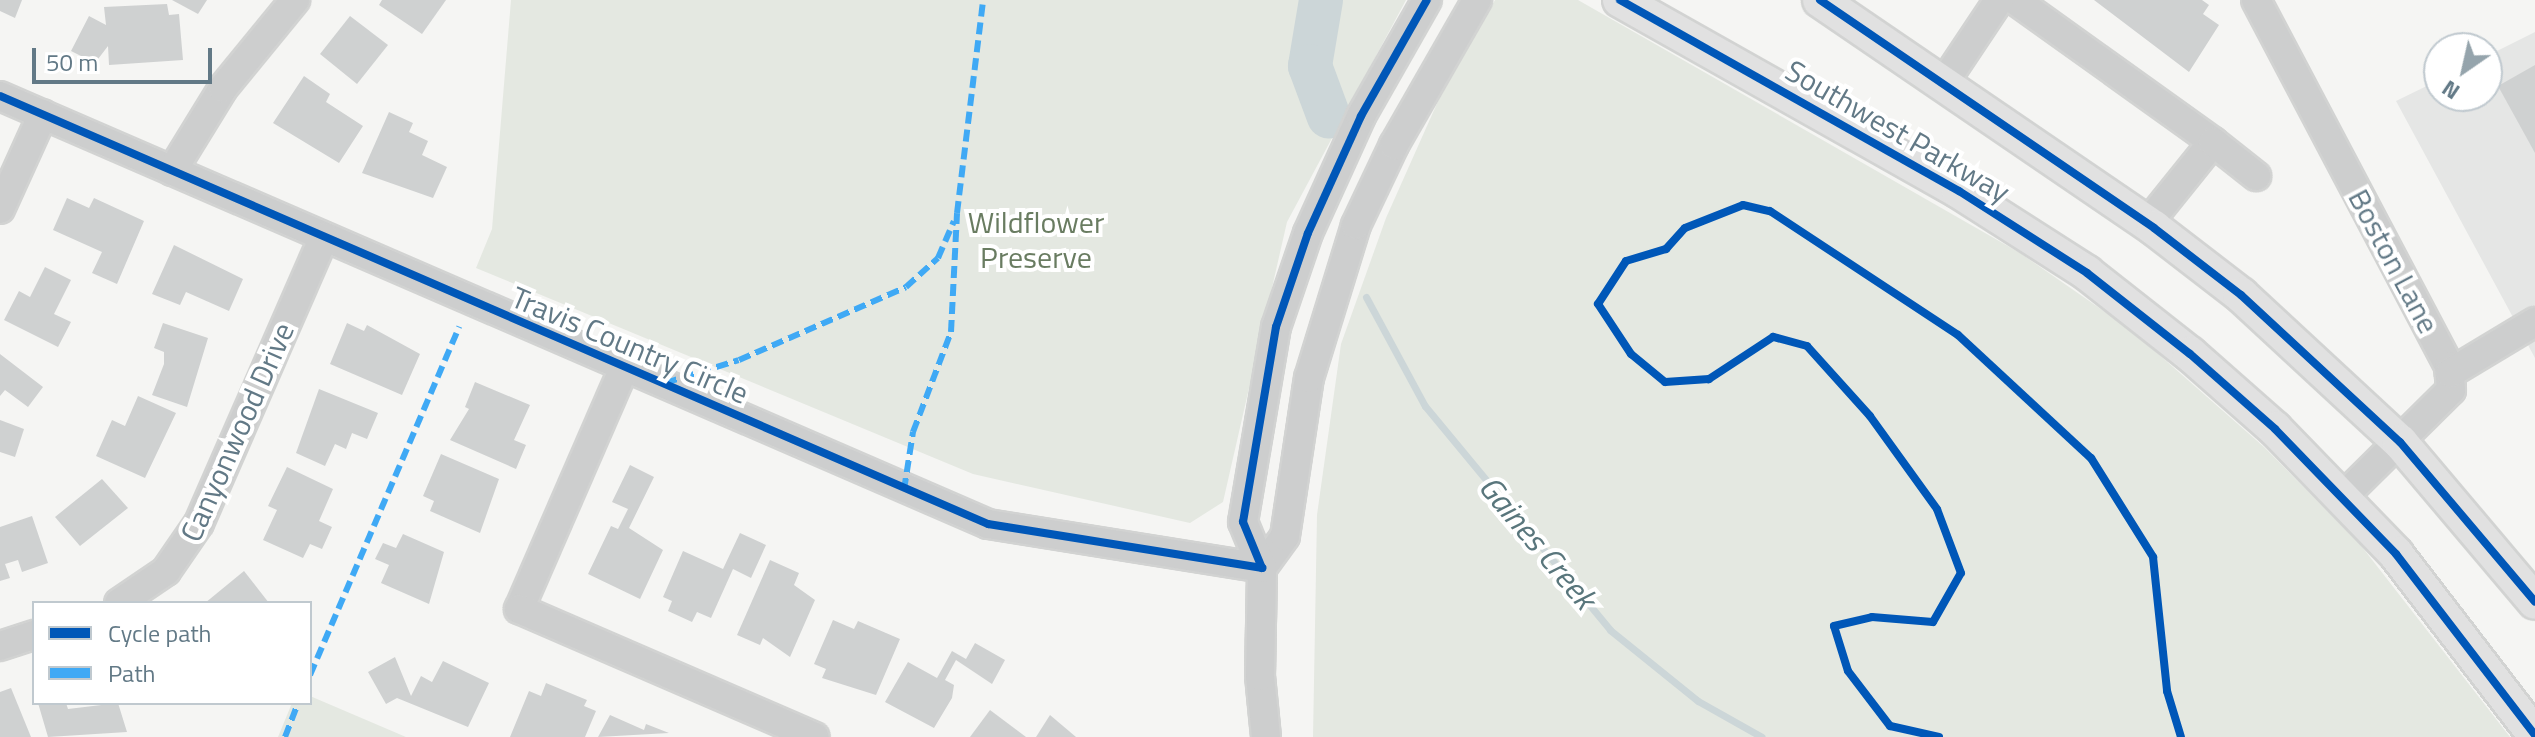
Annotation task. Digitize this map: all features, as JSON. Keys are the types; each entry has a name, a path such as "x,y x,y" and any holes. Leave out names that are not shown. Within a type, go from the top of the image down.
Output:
{"main road":[{"name":"Southwest Parkway","path":"1620,0 1959,191 2087,273 2190,354 2344,496 2458,630 2535,735"},
{"name":"Southwest Parkway","path":"1820,0 2147,224 2241,295 2400,442 2535,602"}],"street":[{"path":"172,171 223,88 295,0"},
{"path":"1266,737 1260,676 1262,568 1243,522 1276,327 1308,233 1349,142 1427,0"},
{"path":"1262,568 1285,536 1309,378 1356,225 1394,145 1477,0"},
{"path":"1943,84 1999,0"},
{"path":"2015,0 2256,176"},
{"name":"Boston Lane","path":"2256,0 2450,373"},
{"name":"Travis Country Circle","path":"0,96 988,524 1262,568"},
{"path":"0,209 43,114"},
{"path":"2147,224 2213,142"},
{"name":"Canyonwood Drive","path":"122,601 166,571 199,523 324,237"},
{"path":"2344,496 2451,390 2450,373 2535,322"},
{"path":"624,368 519,609 815,737"},
{"path":"0,646 32,636"}],"shaded area":[{"path":"2535,32 2535,358 2396,101 2423,88 2423,112 2503,112 2503,48"}],"green space":[{"name":"Wildflower Preserve","path":"511,0 1406,0 1287,222 1223,502 1190,523 973,474 476,268 492,229"},
{"path":"1495,0 1578,0 2020,253 2131,330 2264,447 2359,543 2510,737 1313,737 1317,515 1341,344 1386,218 1439,99"},
{"path":"312,697 406,737 278,737 291,705 312,705"}],"building":[{"path":"0,0 22,0 15,18 0,11"},
{"path":"172,0 207,0 198,14"},
{"path":"382,0 446,0 422,34 379,5"},
{"path":"2094,0 2202,0 2209,5 2203,14 2219,25 2189,72"},
{"path":"167,4 169,15 179,14 183,60 109,65 108,46 95,63 71,51 89,16 106,25 104,7"},
{"path":"350,16 388,45 357,84 320,54"},
{"path":"2535,65 2535,153 2503,95 2503,83"},
{"path":"304,76 330,94 326,102 363,126 339,163 273,123"},
{"path":"389,112 413,123 409,132 428,141 422,155 447,167 433,198 362,173"},
{"path":"67,198 89,208 94,198 144,221 117,284 92,273 102,252 53,230"},
{"path":"174,245 243,279 229,311 186,292 180,305 152,294"},
{"path":"45,267 71,280 54,314 71,322 58,347 4,320 19,291 30,297"},
{"path":"163,323 208,338 187,407 152,395 164,364 164,352 154,348"},
{"path":"347,323 364,331 367,325 420,354 402,395 330,364"},
{"path":"0,354 43,387 28,407 5,390 0,396"},
{"path":"475,382 530,405 514,440 526,445 516,469 450,440 469,409 465,407"},
{"path":"319,389 378,413 367,439 352,433 346,449 335,444 325,466 296,453"},
{"path":"138,396 176,413 145,478 96,456 112,420 125,426"},
{"path":"0,420 24,429 15,457 0,452"},
{"path":"441,454 499,479 480,533 430,511 434,501 423,496"},
{"path":"630,465 654,477 629,528 663,550 640,599 588,574 611,526 618,529 628,509 612,502"},
{"path":"287,467 333,489 319,521 332,527 322,549 310,544 303,558 263,540 277,510 268,506"},
{"path":"102,479 128,508 80,546 55,517"},
{"path":"32,516 48,563 22,572 18,560 5,564 10,578 0,581 0,527"},
{"path":"740,533 766,545 751,578 733,569 711,618 697,612 692,622 668,611 672,601 663,597 683,551 723,569"},
{"path":"403,534 444,552 429,604 381,583 389,565 375,559 383,543 396,548"},
{"path":"770,560 799,573 794,585 815,600 790,657 763,638 760,645 737,635"},
{"path":"244,571 267,601 207,601"},
{"path":"833,620 854,629 858,621 900,639 876,695 822,678 826,669 814,664"},
{"path":"975,643 1005,660 992,684 956,660 945,680 954,685 952,698 934,728 885,702 908,662 937,678 952,651 966,659"},
{"path":"395,657 411,696 421,676 432,682 443,661 489,683 468,727 397,698 386,704 368,672"},
{"path":"546,683 587,700 584,706 596,711 585,737 510,737 529,691 541,696"},
{"path":"11,688 31,737 0,737 0,692"},
{"path":"39,705 67,705 68,709 119,705 127,732 48,737"},
{"path":"990,710 1026,737 970,737"},
{"path":"610,715 644,730 646,724 669,733 598,737"},
{"path":"1050,715 1076,737 1036,737"}],"waterway":[{"name":"Gaines Creek","path":"1321,0 1310,66 1329,117"},
{"name":"Gaines Creek","path":"1366,297 1425,406 1610,630 1698,701 1762,737"}],"marked path":[{"path":"904,490 913,432 951,332 957,213 983,0"},
{"path":"665,383 739,360 906,287 938,258 954,221"},
{"path":"312,670 459,327"},
{"path":"285,737 297,705"}],"cycle path":[{"path":"1262,568 1243,522 1276,327 1308,233 1361,116 1427,0"},
{"path":"1620,0 1959,191 2087,273 2190,354 2275,429 2396,554 2535,735"},
{"path":"1820,0 2154,228 2241,295 2400,442 2535,602"},
{"path":"0,96 988,524 1262,568"},
{"path":"1939,737 1890,726 1848,671 1834,626 1872,617 1933,622 1961,573 1937,509 1870,416 1807,346 1773,337 1709,379 1665,382 1631,354 1598,304 1626,261 1666,249 1685,228 1743,205 1770,211 1958,335 2091,458 2153,557 2167,691 2181,737"}]}
